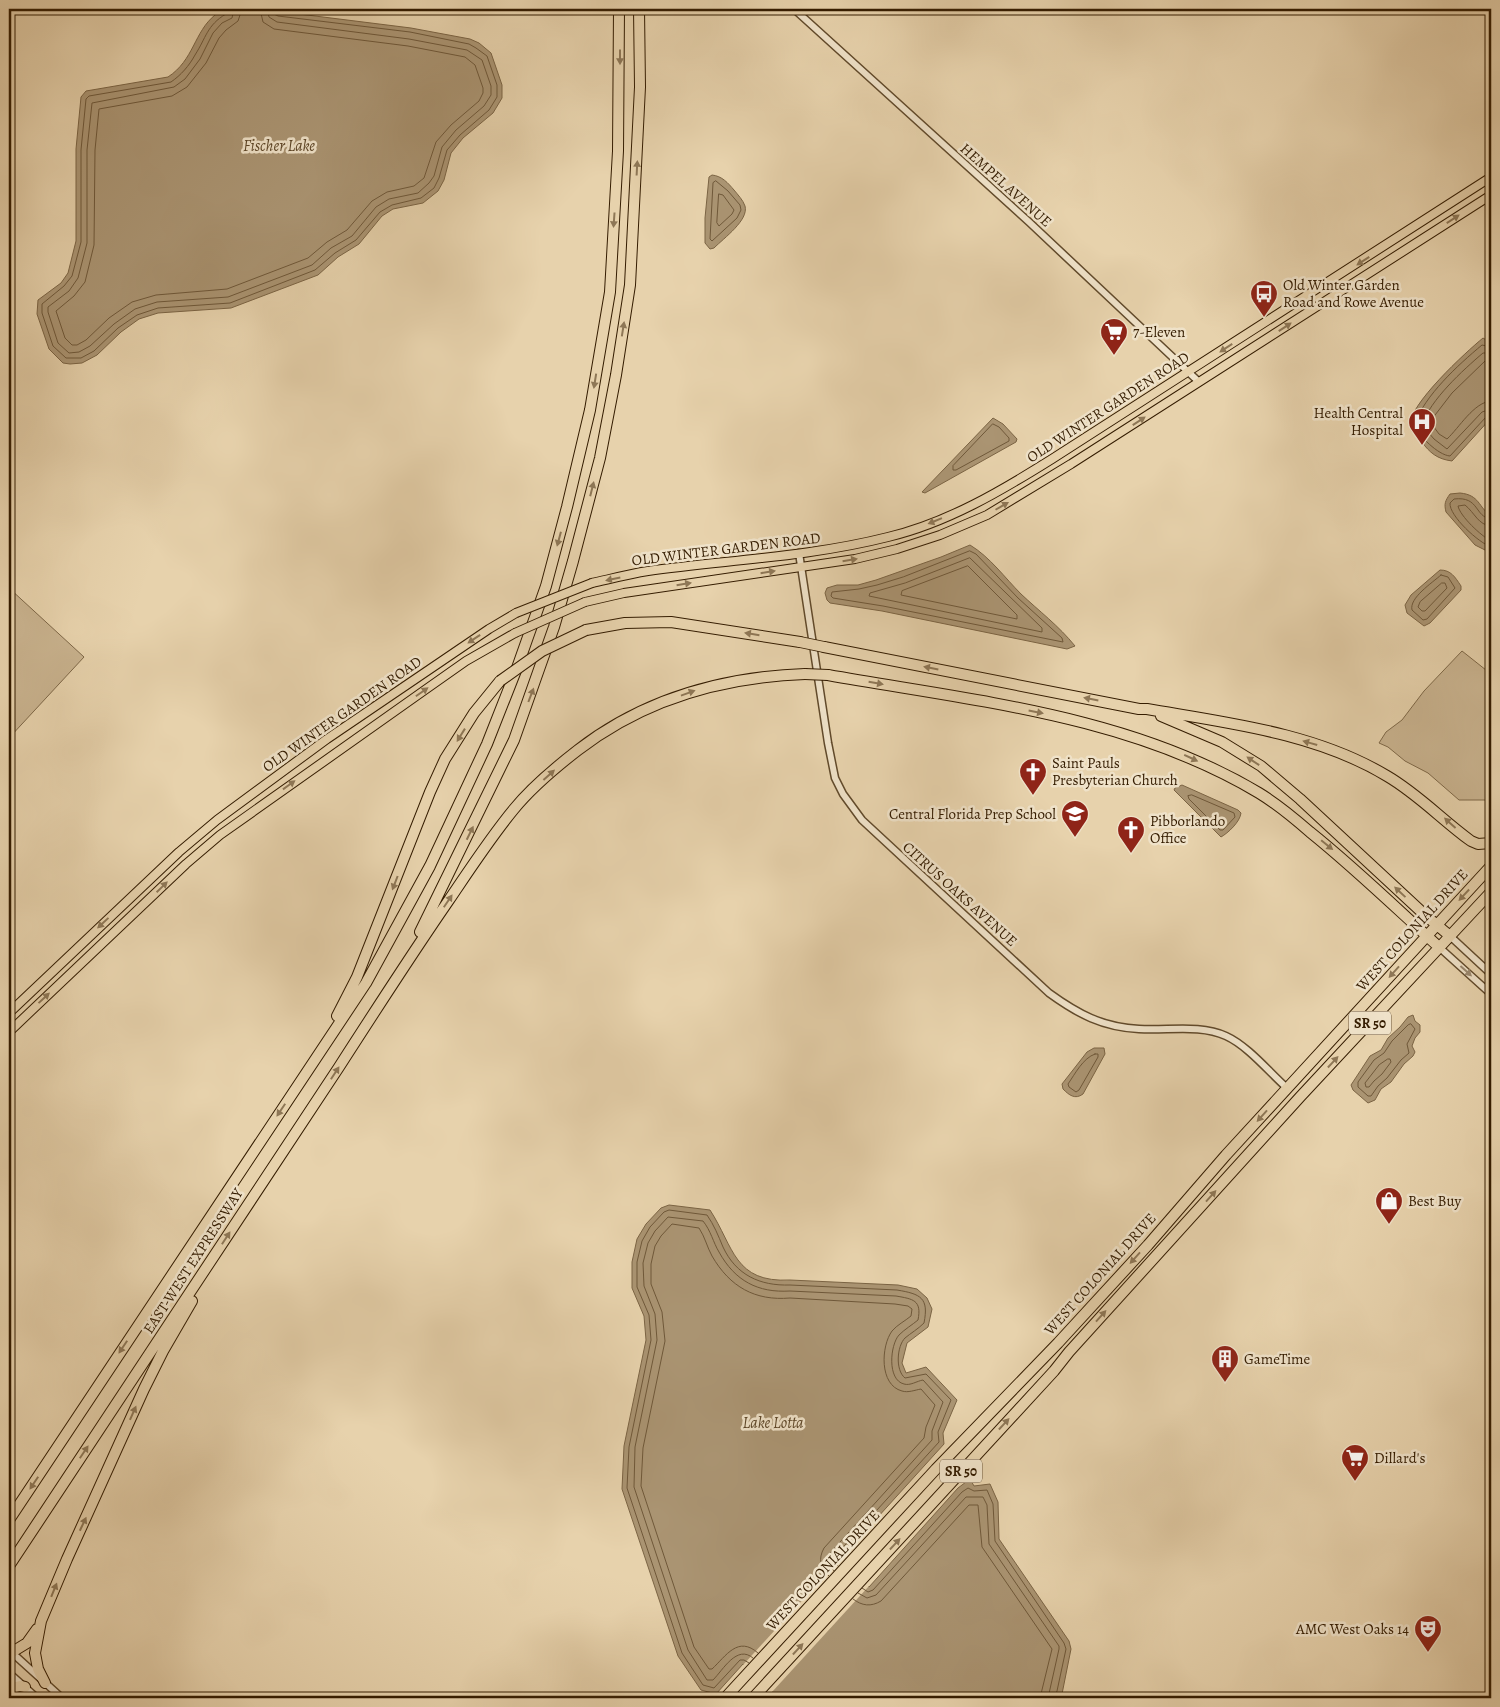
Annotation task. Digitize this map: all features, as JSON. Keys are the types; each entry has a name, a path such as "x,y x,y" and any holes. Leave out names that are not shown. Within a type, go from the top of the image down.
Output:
{"highway":[{"path":"308,1069 366,983 430,866 487,744 517,668 546,586 568,507 590,410 610,292 618,151 619,9"},
{"path":"400,970 439,896 514,740 554,627 600,458 630,285 640,87 639,9"},
{"path":"308,1069 357,977 430,792 445,759 474,713 500,681 542,651 586,630 625,623 671,622 800,642 1139,708 1182,724 1213,738 1261,766 1296,795 1450,936"},
{"path":"400,970 516,806 580,748 612,727 654,705 695,690 741,679 805,674 828,675 1045,714 1134,737 1184,755 1223,773 1260,794 1298,822 1333,850 1440,948"},
{"path":"1139,708 1262,731 1333,750 1373,768 1405,787 1471,841 1478,844 1491,844"},
{"name":"WEST COLONIAL DRIVE","path":"726,1698 936,1468 1058,1342 1287,1088 1491,866"},
{"name":"WEST COLONIAL DRIVE","path":"753,1698 1054,1371 1068,1352 1282,1117 1491,892"},
{"name":"EAST-WEST EXPRESSWAY","path":"9,1566 400,970"},
{"path":"1300,1098 1299,1089 1307,1067"},
{"name":"EAST-WEST EXPRESSWAY","path":"9,1520 308,1069"},
{"path":"1282,1117 1287,1103 1287,1088"},
{"path":"10,1652 27,1643 41,1621 144,1389 163,1351 197,1293 199,1279"},
{"path":"41,1621 35,1653 38,1669 45,1683"},
{"path":"9,1689 20,1686 25,1687"}],"main road":[{"name":"OLD WINTER GARDEN ROAD","path":"9,1013 179,852 217,820 327,739 481,634 516,613 592,583 646,572 841,548 890,537 980,502 1021,479 1190,372 1491,177"},
{"name":"OLD WINTER GARDEN ROAD","path":"9,1032 186,864 220,835 422,692 466,662 515,633 585,602 624,593 855,559 897,550 940,536 987,514 1054,475 1491,195"}],"street":[{"name":"HEMPEL AVENUE","path":"794,9 1029,222 1127,316 1200,382"},
{"name":"CITRUS OAKS AVENUE","path":"799,553 835,778 843,794 862,820 1049,993 1072,1010 1089,1018 1116,1026 1140,1030 1185,1029 1226,1035 1240,1044 1287,1088"},
{"path":"1450,936 1491,974"},
{"path":"1440,948 1491,994"},
{"path":"10,1652 62,1698"},
{"path":"9,1673 37,1698"}],"shaded area":[{"path":"9,588 84,657 9,738"},
{"path":"1462,651 1491,674 1491,807 1485,800 1459,800 1428,773 1405,761 1388,747 1379,743 1386,732 1402,720 1424,691"}],"water":[{"name":"Fischer Lake","path":"229,9 259,9 411,28 470,39 479,43 491,53 502,85 502,98 493,113 463,138 451,153 444,180 438,191 423,203 393,209 382,216 359,244 338,257 318,275 231,308 158,313 139,319 121,332 97,355 82,363 63,363 49,349 37,314 38,300 61,283 68,273 76,241 76,149 81,97 86,91 168,77 183,63 208,22 218,13"},
{"path":"712,175 722,178 729,185 743,202 745,211 740,223 714,248 710,249 705,243 705,218 709,177"},
{"path":"1483,338 1491,343 1491,418 1452,461 1442,459 1431,452 1412,432 1410,426 1412,417 1418,405 1439,379"},
{"path":"993,418 1003,424 1017,439 1016,442 925,493 922,492"},
{"path":"1460,493 1471,496 1491,516 1491,553 1475,545 1446,512 1445,503 1450,494"},
{"path":"970,545 991,562 1075,646 1067,649 882,611 830,603 827,600 825,593 827,588 837,585 858,585 876,580"},
{"path":"1440,570 1447,571 1452,575 1461,586 1461,590 1430,623 1424,626 1407,613 1405,605 1411,595"},
{"path":"1182,785 1238,810 1241,813 1238,820 1221,837 1174,790"},
{"path":"1413,1015 1415,1021 1420,1025 1420,1032 1412,1046 1415,1052 1413,1056 1404,1064 1391,1082 1381,1089 1375,1100 1368,1103 1353,1090 1351,1085 1370,1056 1381,1050 1388,1038 1408,1017"},
{"path":"1094,1048 1104,1048 1105,1054 1083,1094 1077,1097 1072,1096 1063,1089 1062,1084 1087,1052"},
{"name":"Lake Lotta","path":"669,1205 710,1210 738,1260 746,1269 757,1276 771,1279 898,1285 917,1289 927,1298 932,1309 928,1327 907,1343 902,1363 906,1373 926,1367 957,1400 943,1433 944,1444 839,1560 869,1587 958,1488 970,1479 974,1486 990,1484 998,1502 999,1539 1069,1641 1071,1649 1062,1694 1057,1698 767,1698 773,1691 743,1664 716,1694 701,1690 678,1656 622,1489 624,1446 646,1340 644,1316 632,1288 632,1262 637,1239 646,1224 661,1208"}],"pier":[{"path":"840,1559 869,1586 772,1692 743,1665"}],"place":[{"name":"Old Winter Garden Road and Rowe Avenue","path":"1264,318"},
{"name":"7-Eleven","path":"1114,356"},
{"name":"Health Central Hospital","path":"1422,446"},
{"name":"Saint Pauls Presbyterian Church","path":"1033,796"},
{"name":"Central Florida Prep School","path":"1075,838"},
{"name":"Pibborlando Office","path":"1131,854"},
{"name":"Best Buy","path":"1389,1225"},
{"name":"GameTime","path":"1225,1383"},
{"name":"Dillard's","path":"1355,1482"},
{"name":"AMC West Oaks 14","path":"1428,1653"}]}
